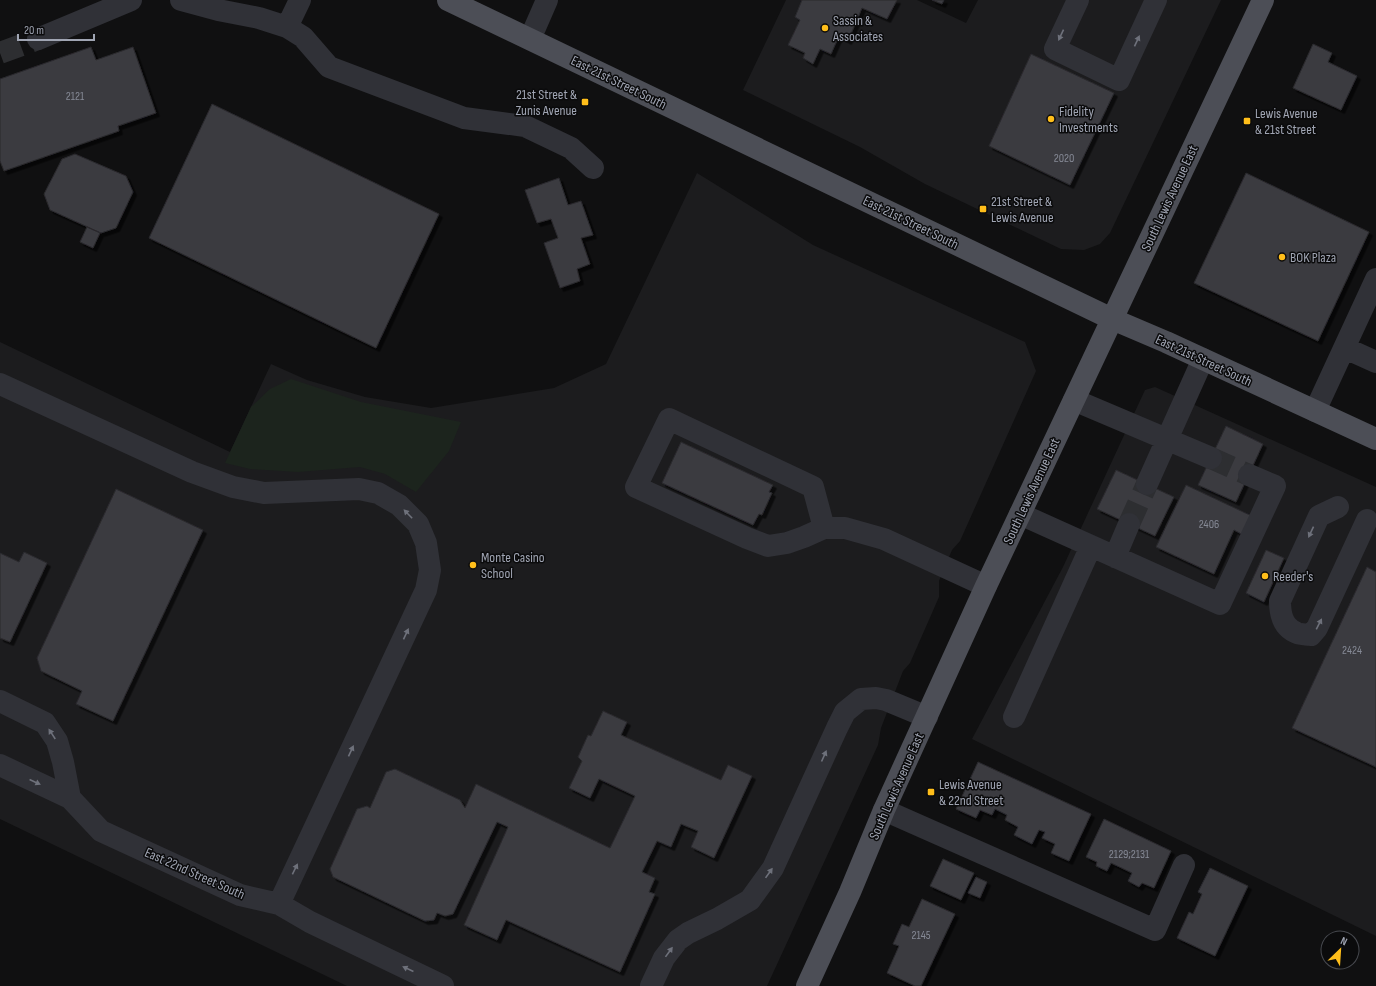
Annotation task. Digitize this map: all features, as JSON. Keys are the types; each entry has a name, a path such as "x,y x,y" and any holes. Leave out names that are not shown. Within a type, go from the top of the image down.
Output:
{"main road":[{"name":"East 21st Street South","path":"448,0 1112,319 1203,359 1376,439"},
{"name":"South Lewis Avenue East","path":"807,986 850,892 884,810 986,586 1263,0"}],"street":[{"path":"38,39 131,0"},
{"path":"181,0 218,10 259,18 288,27 303,37 329,67 464,118 525,126 572,148 593,168"},
{"path":"288,27 300,0"},
{"path":"530,39 548,0"},
{"path":"1078,0 1055,50 1119,80 1156,0"},
{"path":"1315,411 1376,279"},
{"path":"1345,348 1376,362"},
{"path":"1147,484 1203,359"},
{"path":"0,384 192,472 234,487 264,493 359,489 372,491 400,505 418,524 426,543 430,570 426,590 279,904"},
{"path":"1074,400 1211,458"},
{"path":"824,528 814,487 669,419 636,487 747,538 768,546 787,543 824,528 845,528 884,539 986,586"},
{"path":"1020,514 1220,604 1275,486 1249,475"},
{"path":"1338,507 1318,516 1280,601 1280,614 1286,626 1296,633 1311,635 1318,628 1367,520"},
{"path":"1115,557 1129,524"},
{"path":"1014,717 1091,546"},
{"path":"651,986 664,958 678,940 688,932 717,919 750,900 773,868 845,712 861,699 876,698 886,700 927,717"},
{"path":"0,701 45,722 57,741 70,798"},
{"name":"East 22nd Street South","path":"0,765 70,798 102,831 240,895 279,904 310,922 444,986"},
{"path":"884,810 1155,930 1184,865"}],"shaded area":[{"path":"786,0 917,0 966,23 978,0 1221,0 1110,233 1100,244 1084,250 1061,249 925,184 860,147 743,90"},
{"name":"Monte Casino School","path":"697,173 813,245 1025,342 1036,371 960,541 952,550 939,581 939,597 910,663 903,671 881,728 878,745 767,986 347,986 0,819 0,342 230,452 271,364 307,380 365,397 431,408 554,388 606,364"},
{"path":"291,379 361,402 461,422 449,451 416,492 385,474 360,467 298,472 250,469 225,463 251,407 270,389"},
{"path":"1155,387 1376,487 1376,936 972,739 1063,567 1145,390"}],"building":[{"name":"Sassin & Associates","path":"802,0 897,0 887,19 862,8 848,41 839,36 831,54 820,49 813,64 803,58 805,53 788,45 800,20 795,17"},
{"path":"932,0 944,0 942,4"},
{"path":"1313,44 1332,53 1328,62 1357,76 1341,110 1293,88"},
{"path":"91,47 96,60 133,47 156,113 118,126 119,131 4,171 0,161 0,79"},
{"name":"Fidelity Investments","path":"1031,54 1114,93 1070,185 989,146"},
{"path":"212,104 439,214 376,348 149,238"},
{"path":"75,154 126,176 133,192 116,228 101,233 50,210 44,194 62,159"},
{"name":"BOK Plaza","path":"1246,173 1369,232 1318,341 1194,283"},
{"path":"559,178 568,205 581,201 593,235 581,238 590,264 577,269 580,281 560,288 544,243 558,238 551,219 537,223 525,190"},
{"path":"87,227 100,233 93,248 80,242"},
{"path":"1226,426 1263,444 1236,502 1198,485"},
{"path":"681,442 773,485 769,492 772,493 762,515 759,514 753,525 662,483"},
{"path":"1116,470 1174,497 1155,536 1097,509"},
{"path":"1186,485 1254,517 1245,536 1234,530 1214,574 1156,547"},
{"path":"116,489 203,530 113,721 76,704 82,691 41,671 37,658"},
{"name":"Reeder's","path":"1266,550 1284,558 1264,602 1246,593"},
{"path":"24,552 47,563 10,642 0,638 0,553 19,562"},
{"path":"1367,567 1376,572 1376,767 1292,728"},
{"path":"603,711 627,722 621,735 721,780 728,765 752,776 714,858 691,847 698,831 681,824 671,847 657,841 642,872 655,878 649,892 655,894 620,972 506,920 497,940 464,925 508,827 497,822 453,914 445,916 437,913 434,920 425,921 333,877 330,869 357,809 367,806 370,808 386,772 395,769 460,800 465,808 476,784 610,848 635,796 599,779 590,798 569,788 582,761 578,757 588,735 591,736"},
{"path":"978,762 1091,814 1069,861 1051,853 1055,844 1042,838 1045,832 1039,830 1032,844 1014,835 1018,827 1005,820 1007,815 995,809 992,815 980,810 976,818 956,809"},
{"path":"1104,819 1171,851 1154,888 1142,883 1139,887 1128,881 1132,873 1111,863 1107,871 1096,866 1097,862 1086,857"},
{"path":"943,859 974,873 961,900 930,886"},
{"path":"1210,868 1248,886 1215,956 1177,938 1189,912 1193,914 1202,894 1198,892"},
{"path":"976,877 987,882 980,898 968,893"},
{"path":"922,899 955,914 921,986 915,986 887,973 899,946 893,944 902,924 909,927"}],"tunnel":[{"path":"0,53 38,39"},
{"path":"1211,458 1249,475"},
{"path":"1129,524 1147,484"}],"place":[{"name":"Sassin & Associates","path":"825,28"},
{"name":"21st Street & Zunis Avenue","path":"585,102"},
{"name":"Fidelity Investments","path":"1051,119"},
{"name":"Lewis Avenue & 21st Street","path":"1247,121"},
{"name":"21st Street & Lewis Avenue","path":"983,209"},
{"name":"BOK Plaza","path":"1282,257"},
{"name":"Monte Casino School","path":"473,565"},
{"name":"Reeder's","path":"1265,576"},
{"name":"Lewis Avenue & 22nd Street","path":"931,792"}]}
